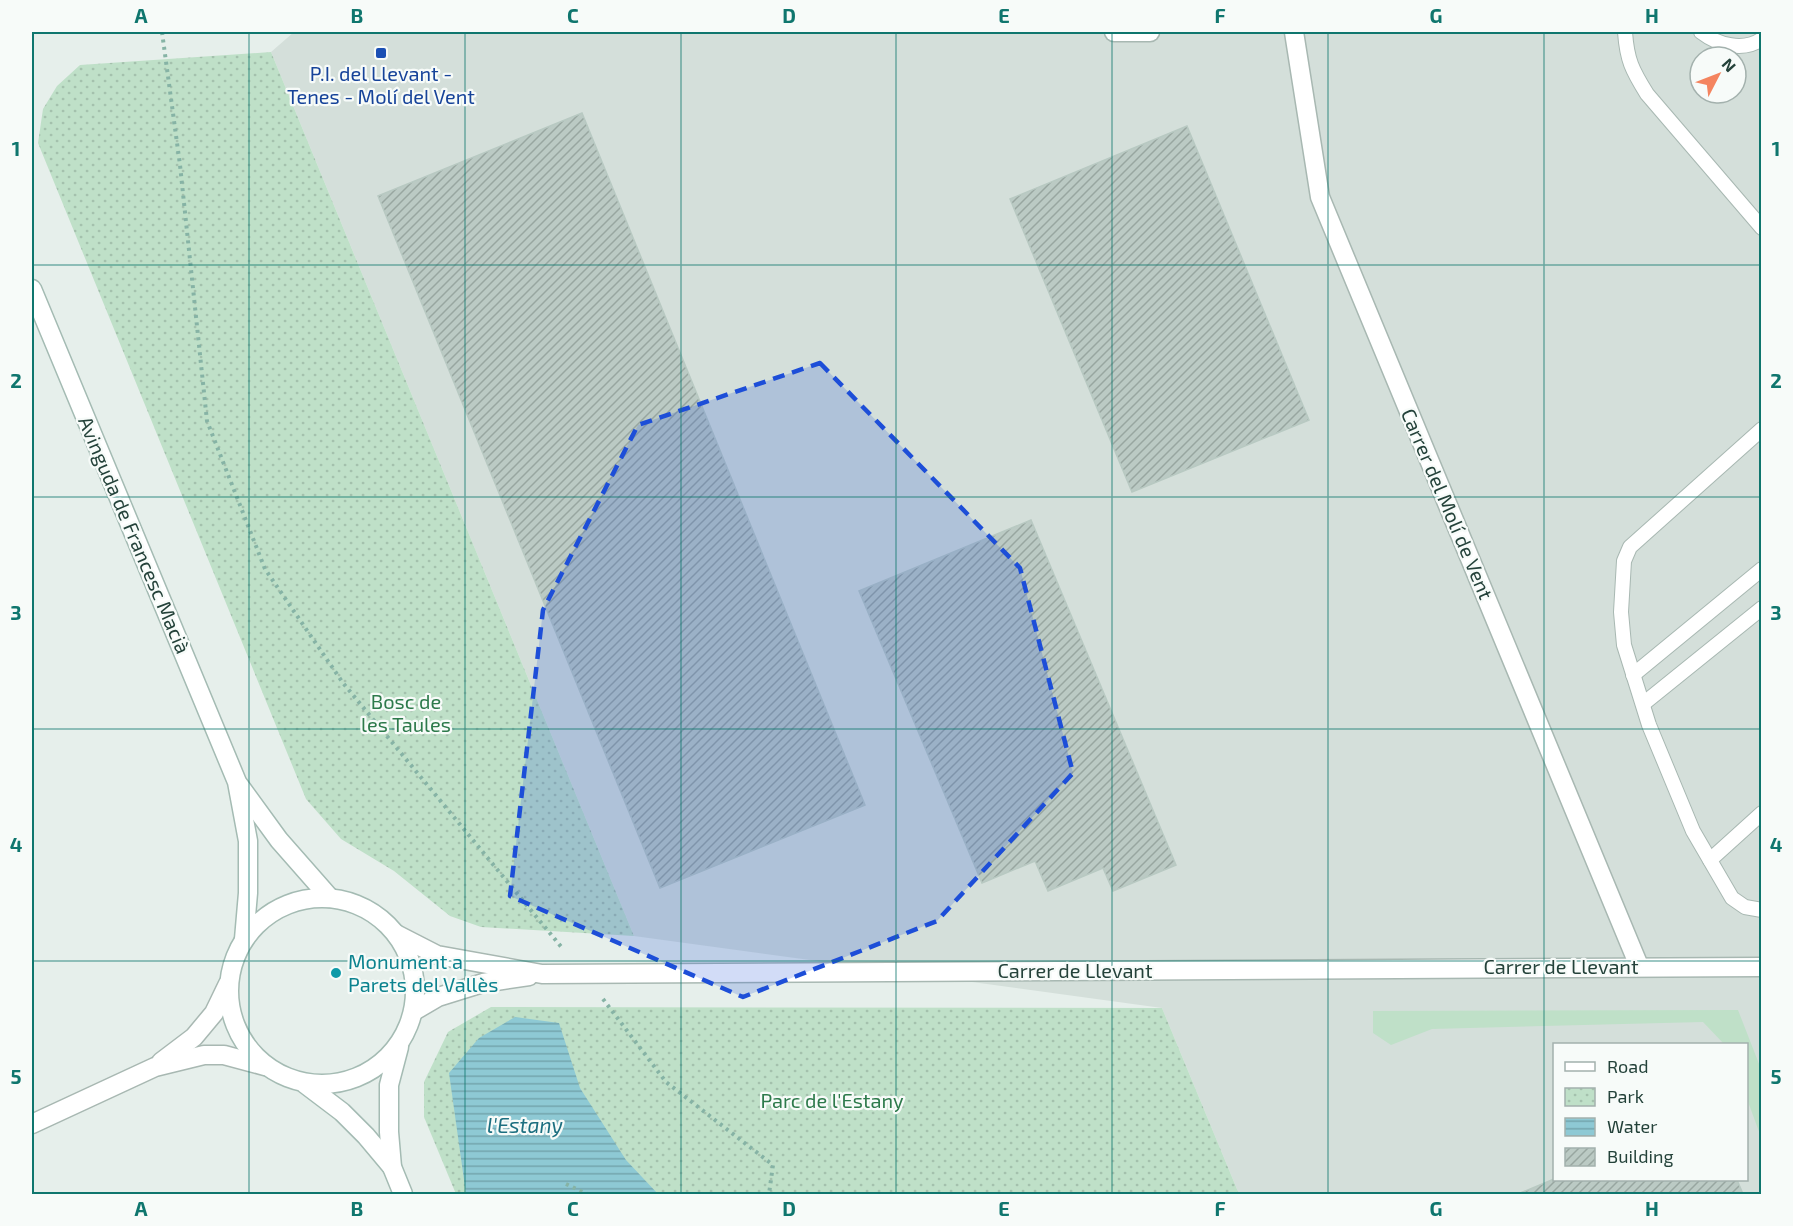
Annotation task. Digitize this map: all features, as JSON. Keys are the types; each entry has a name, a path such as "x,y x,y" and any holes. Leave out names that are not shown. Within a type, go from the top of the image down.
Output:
{"street":[{"path":"1114,32 1150,32"},
{"name":"Carrer del Molí de Vent","path":"1294,32 1320,197 1639,966"},
{"name":"Avinguda de Francesc Macià","path":"32,289 237,782"},
{"path":"237,782 279,840 330,898"},
{"path":"237,782 248,841 248,893 244,939"},
{"path":"155,1067 194,1037 214,1013 228,984 233,960 244,939 260,920 280,907 305,899 330,898 355,903 378,916 396,934 408,956 414,974 416,993 414,1011 408,1029 399,1045 385,1061 367,1074 347,1082 326,1085 304,1083 283,1077 265,1066 249,1051 237,1032 230,1009 228,984"},
{"name":"Carrer de Llevant","path":"396,934 437,955 542,974 1761,967"},
{"path":"414,1011 438,997 483,983 542,974"},
{"path":"399,1045 389,1085 389,1132 392,1167 403,1194"},
{"path":"32,1124 155,1067 204,1055 224,1055 265,1066"},
{"path":"304,1083 342,1112 392,1167"}],"lane":[{"path":"1625,32 1626,53 1634,73 1647,94 1761,228"},
{"path":"1701,32 1721,44 1734,46 1755,44 1761,39"},
{"path":"1761,429 1630,547 1624,561 1621,612 1624,645 1649,725 1693,831 1732,898 1745,907 1761,910"},
{"path":"1633,675 1761,569"},
{"path":"1643,704 1761,608"},
{"path":"1710,860 1761,813"}],"path":[{"path":"162,32 180,165 207,421 265,568 343,683 584,975 666,1082 773,1165 769,1194"},
{"path":"566,1184 587,1194"}],"highlighted area":[{"path":"820,363 1020,568 1073,773 937,921 743,997 510,896 543,610 638,425"}],"shaded area":[{"path":"294,32 1761,32 1761,1194 1239,1194 1162,1008 634,936 271,52"}],"green space":[{"name":"Bosc de les Taules","path":"271,52 634,936 481,927 450,916 394,871 341,839 306,799 38,143 43,109 57,86 80,65"},
{"name":"Parc de l'Estany","path":"491,1007 1162,1008 1239,1194 456,1194 424,1117 424,1082 448,1032"},
{"path":"1738,1010 1761,1069 1761,1137 1748,1102 1748,1043 1723,1043 1703,1022 1432,1029 1391,1045 1373,1033 1373,1011"}],"water":[{"name":"l'Estany","path":"515,1017 559,1023 580,1088 626,1160 658,1194 466,1194 449,1073 479,1038"}],"building":[{"path":"582,113 865,805 660,888 378,196"},
{"path":"1187,126 1309,420 1132,492 1010,199"},
{"path":"1031,520 1176,865 1113,891 1103,868 1048,891 1035,861 982,883 859,591"},
{"path":"1553,1179 1737,1181 1743,1194 1518,1194"}],"place":[{"name":"P.I. del Llevant - Tenes - Molí del Vent","path":"381,53"},
{"name":"Monument a Parets del Vallès","path":"336,973"}]}
